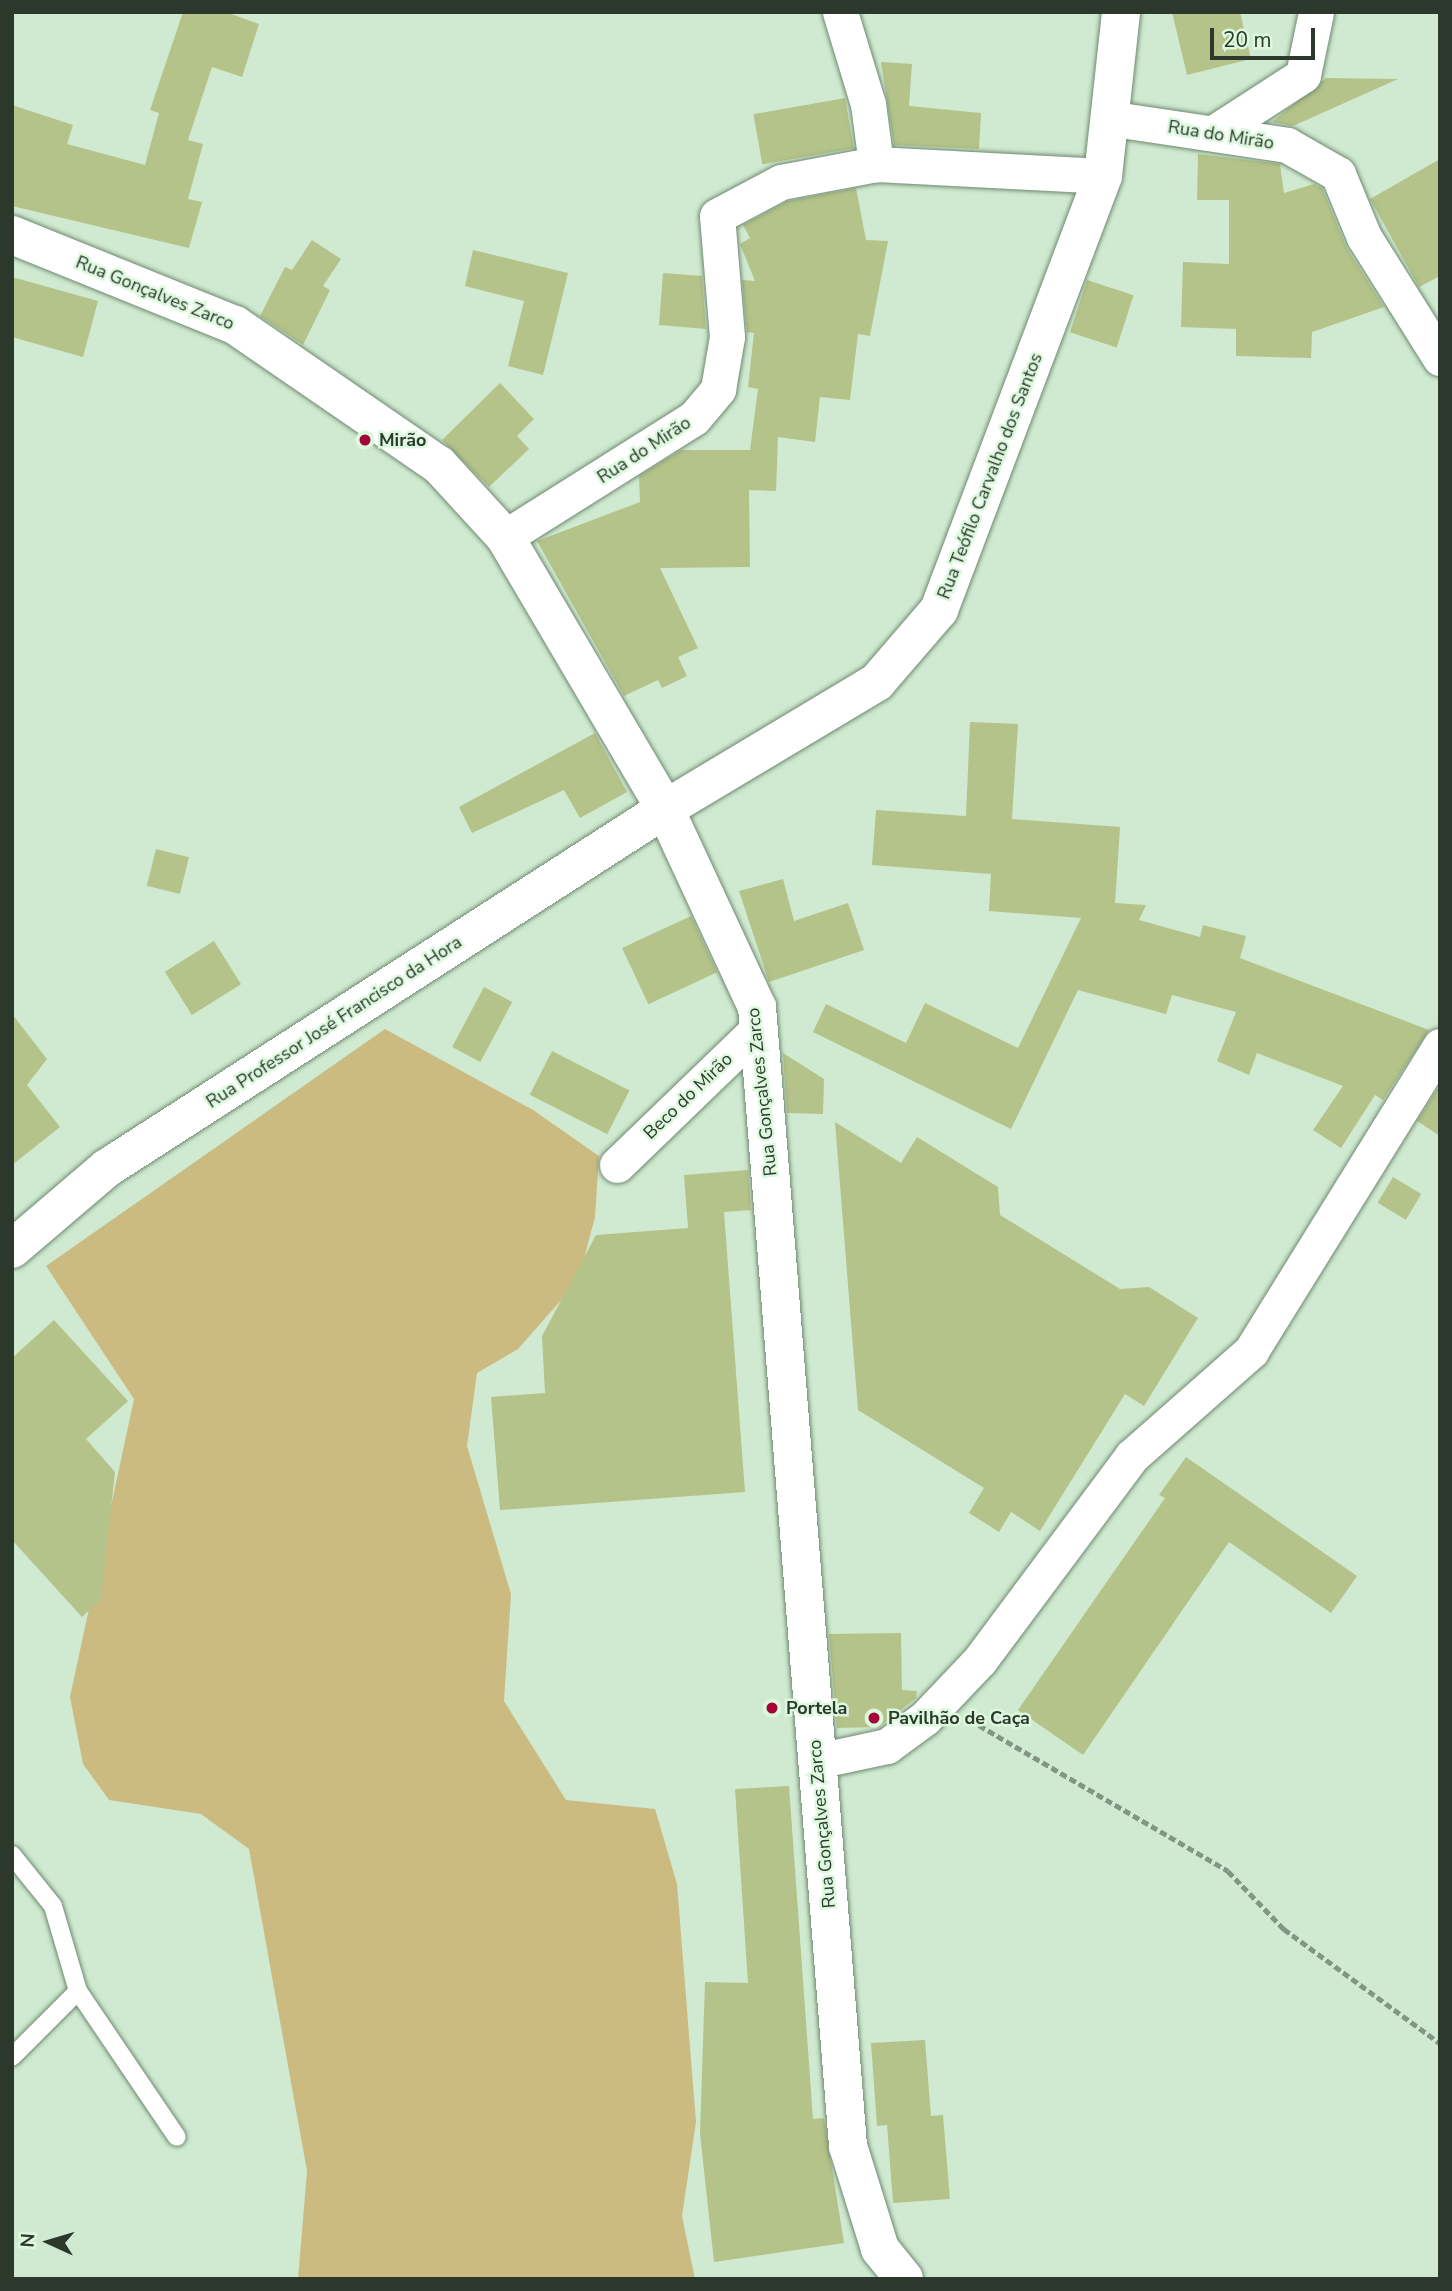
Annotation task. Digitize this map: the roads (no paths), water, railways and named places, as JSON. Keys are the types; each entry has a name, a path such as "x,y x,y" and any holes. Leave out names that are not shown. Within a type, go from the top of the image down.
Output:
{"street":[{"path":"840,12 868,104 876,164"},
{"name":"Rua Teófilo Carvalho dos Santos","path":"665,809 877,682 939,610 1103,176 1114,119 1121,12"},
{"path":"1215,132 1303,75 1316,12"},
{"name":"Rua do Mirão","path":"1114,119 1215,132 1287,145 1338,174 1364,237 1440,358"},
{"name":"Rua do Mirão","path":"505,537 694,418 718,389 727,337 717,216 781,182 876,164 1103,176"},
{"name":"Rua Gonçalves Zarco","path":"12,235 235,325 439,465 505,537 665,809 757,1007 848,2146 880,2249 904,2279"},
{"name":"Rua Professor José Francisco da Hora","path":"12,1249 107,1168 665,809"},
{"name":"Beco do Mirão","path":"617,1165 759,1027"},
{"path":"817,1761 887,1746 939,1702 980,1660 1132,1455 1251,1350 1440,1046"}],"lane":[{"path":"12,1855 53,1906 78,1991 177,2137"},
{"path":"12,2057 78,1991"}],"place":[{"name":"Mirão","path":"365,440"},
{"name":"Portela","path":"772,1708"},
{"name":"Pavilhão de Caça","path":"874,1718"}]}
